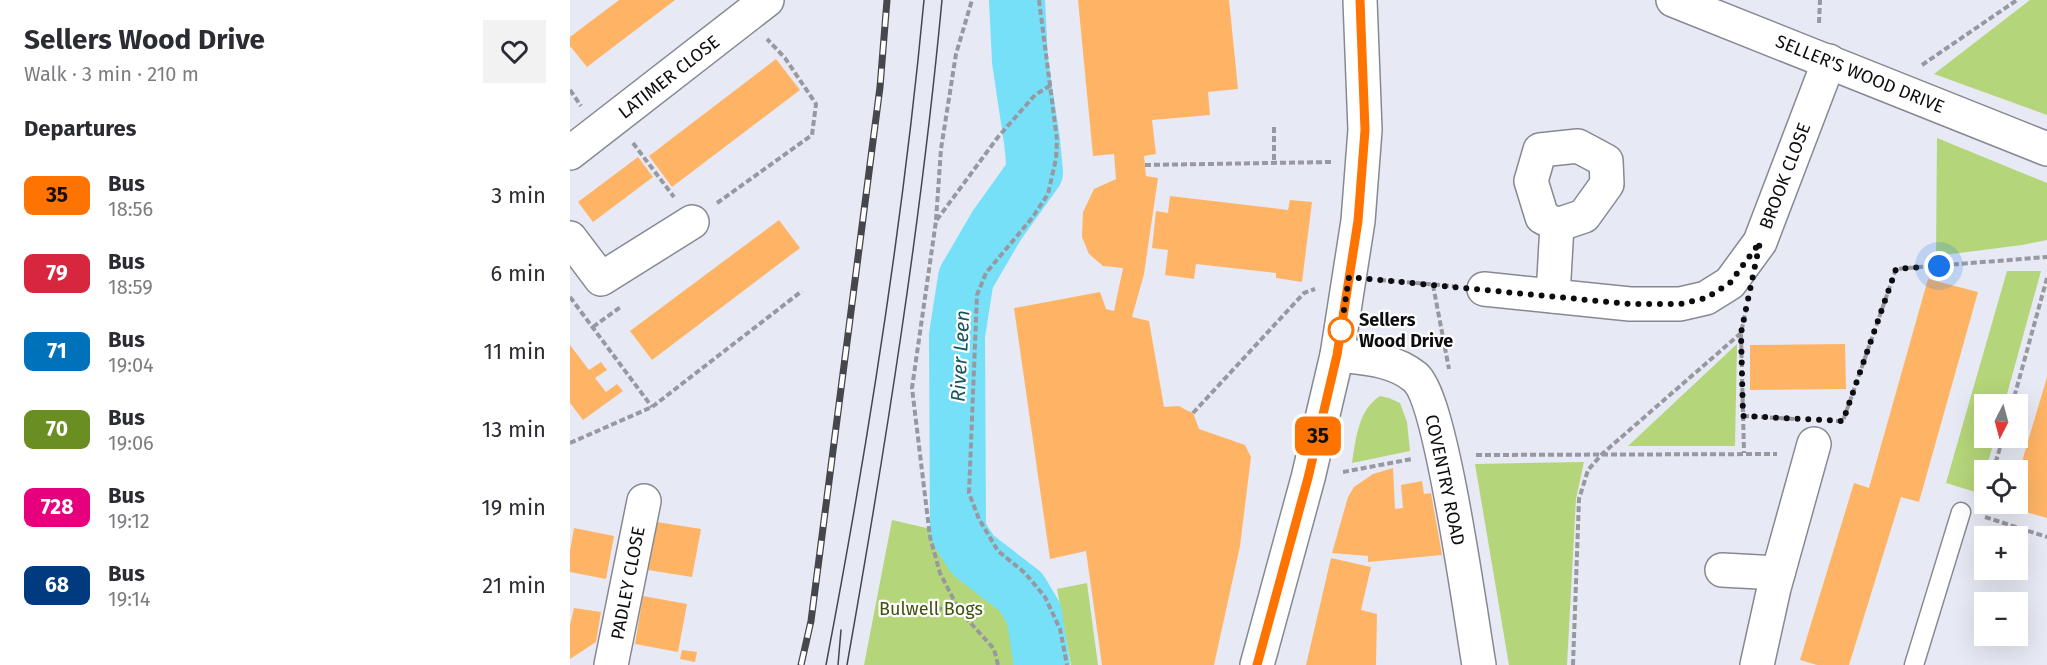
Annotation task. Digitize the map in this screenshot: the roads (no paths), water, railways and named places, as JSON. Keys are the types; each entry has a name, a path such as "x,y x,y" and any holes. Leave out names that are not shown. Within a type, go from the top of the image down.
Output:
{"street":[{"path":"1257,665 1308,478 1337,355 1358,221 1365,130 1360,0"},
{"name":"SELLER'S WOOD DRIVE","path":"1673,0 2047,149"},
{"name":"LATIMER CLOSE","path":"570,153 756,9"},
{"name":"BROOK CLOSE","path":"1484,289 1630,304 1680,304 1706,298 1730,283 1760,242 1829,61"},
{"path":"570,238 601,279 692,222"},
{"path":"1553,296 1557,225"},
{"name":"COVENTRY ROAD","path":"1337,355 1375,359 1400,368 1417,378 1433,414 1443,455 1479,665"},
{"path":"1757,665 1814,435"},
{"name":"PADLEY CLOSE","path":"611,665 644,501"},
{"path":"1722,570 1779,573"}],"lane":[{"path":"1914,665 1961,512"}],"waterway":[{"name":"River Leen","path":"1017,0 1020,61 1035,172 997,225 966,278 957,335 958,532 973,555 1021,592 1034,614 1042,665"}],"tram line":[{"path":"826,665 883,334 906,167 924,0"},
{"path":"847,665 913,250 942,0"},
{"path":"838,665 841,630"}],"railway":[{"path":"801,665 811,621 880,87 887,0"}],"place":[{"name":"Sellers Wood Drive","path":"1341,330"}],"park label":[{"name":"Bulwell Bogs","path":"931,609"}]}
